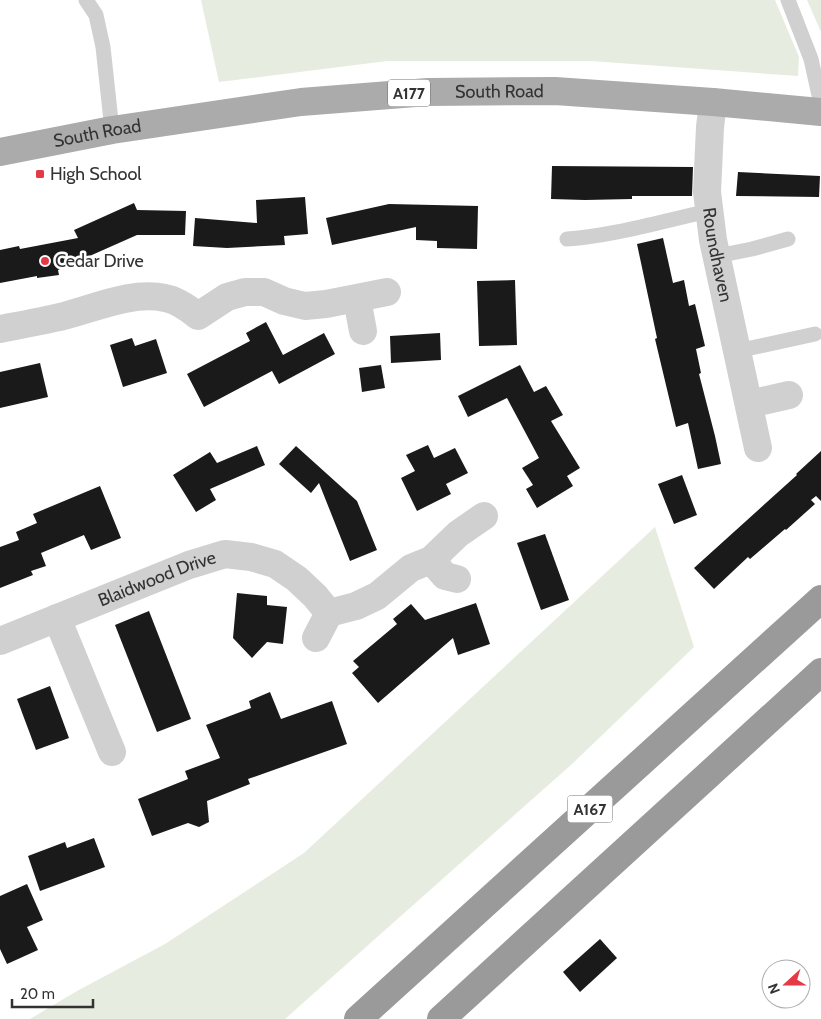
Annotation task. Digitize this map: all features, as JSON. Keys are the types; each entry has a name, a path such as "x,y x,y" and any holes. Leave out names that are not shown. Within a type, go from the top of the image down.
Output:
{"highway":[{"name":"A167","path":"358,1019 821,599"},
{"path":"441,1019 821,672"}],"main road":[{"name":"South Road","path":"0,152 112,130 301,102 428,92 555,92 713,102 821,112"}],"street":[{"name":"Roundhaven","path":"713,102 707,192 709,211 713,240 758,448"},
{"path":"0,329 63,316 142,296 165,298 187,307 198,316 227,297 245,292 264,292 284,301 304,306 357,299 387,292"},
{"path":"357,299 363,331"},
{"path":"749,404 789,395"},
{"path":"316,638 329,613 356,606 377,596 411,568 431,560 458,534 484,516"},
{"name":"Blaidwood Drive","path":"0,641 189,565 225,554 250,556 275,564 309,590 329,613"},
{"path":"431,560 445,576 457,579"},
{"path":"57,618 112,752"}],"lane":[{"path":"86,0 96,15 103,47 112,130"},
{"path":"788,0 811,59 821,104"},
{"path":"566,239 608,234 709,211"},
{"path":"717,256 788,240"},
{"path":"737,351 816,334"}],"shaded area":[{"path":"201,0 775,0 799,57 798,76 591,61 387,61 219,82"},
{"path":"807,0 821,0 821,32"},
{"path":"655,527 694,647 572,764 285,1019 30,1019 77,991 165,944 304,853"}],"building":[{"path":"552,166 693,167 692,196 632,196 632,199 585,200 551,199"},
{"path":"738,172 820,176 819,197 736,196"},
{"path":"305,197 308,234 284,236 285,245 227,248 193,246 195,218 257,223 256,200"},
{"path":"134,203 137,210 186,211 185,235 137,235 58,270 59,275 37,278 37,276 0,283 0,250 19,246 20,249 78,238 74,230"},
{"path":"389,204 478,206 477,249 437,248 437,241 416,240 416,227 332,245 326,218"},
{"path":"663,238 673,283 684,280 689,306 695,304 705,346 696,349 701,373 699,374 721,464 698,469 688,423 676,427 655,339 657,338 637,244"},
{"path":"515,280 517,345 479,346 477,281"},
{"path":"266,322 283,355 324,333 335,354 279,384 272,371 204,407 187,374 250,341 246,333"},
{"path":"440,333 441,360 391,363 390,336"},
{"path":"132,338 135,346 156,339 167,373 123,387 110,345"},
{"path":"40,363 48,397 0,408 0,372"},
{"path":"381,365 385,388 362,392 359,368"},
{"path":"520,365 534,392 546,386 563,415 551,421 580,468 567,476 573,486 537,508 526,489 533,485 522,468 539,458 507,398 468,417 458,396"},
{"path":"428,445 434,458 455,448 468,473 446,484 451,494 417,511 401,478 415,471 406,455"},
{"path":"257,446 265,465 210,489 216,500 196,512 173,475 210,452 217,463"},
{"path":"296,446 357,501 377,550 350,561 319,483 311,493 279,464"},
{"path":"821,451 821,501 816,496 811,500 815,504 750,559 748,557 714,589 694,568"},
{"path":"682,475 697,515 674,524 658,484"},
{"path":"100,486 121,538 91,550 84,535 41,553 46,566 31,571 33,575 0,588 0,547 19,540 16,532 37,523 33,514"},
{"path":"545,534 569,600 541,610 517,543"},
{"path":"237,593 267,596 267,605 287,607 283,644 267,642 252,658 233,638"},
{"path":"476,603 490,644 458,655 453,638 378,703 352,673 359,667 353,661 397,624 393,619 411,604 425,620"},
{"path":"149,611 191,719 157,732 115,625"},
{"path":"50,686 69,738 36,750 17,699"},
{"path":"270,692 281,719 332,701 347,744 248,779 250,784 207,801 209,822 199,827 188,823 152,836 138,799 188,779 185,771 220,758 206,725 251,708 249,701"},
{"path":"94,838 105,867 40,891 28,856 65,842 67,848"},
{"path":"27,884 43,920 27,927 38,950 7,964 0,949 0,896"},
{"path":"600,939 617,958 580,992 563,972"}],"place":[{"name":"High School","path":"40,174"},
{"name":"Cedar Drive","path":"45,261"}]}
